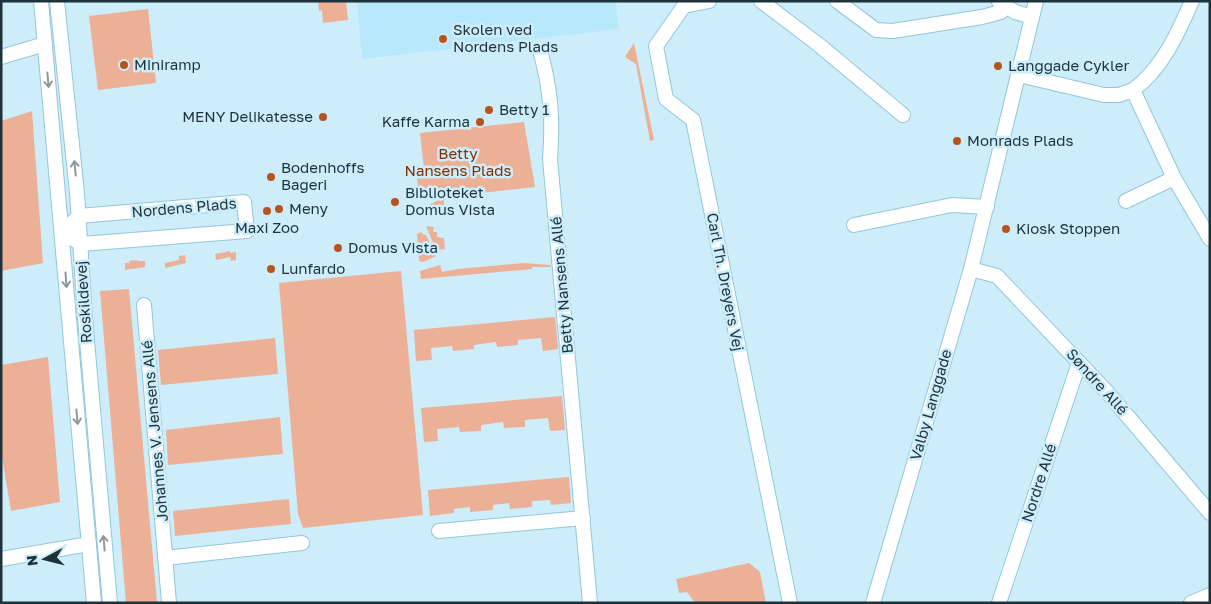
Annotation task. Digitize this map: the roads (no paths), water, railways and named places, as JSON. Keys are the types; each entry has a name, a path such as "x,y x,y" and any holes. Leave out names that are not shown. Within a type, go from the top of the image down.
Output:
{"street":[{"name":"Roskildevej","path":"42,1 94,603"},
{"name":"Roskildevej","path":"57,1 79,216 85,328 110,603"},
{"name":"Carl Th. Dreyers Vej","path":"709,1 684,6 656,46 666,99 693,120 790,603"},
{"path":"761,1 889,95 904,115"},
{"path":"837,1 876,30 893,31 982,17 1001,12 1001,4 1032,17"},
{"name":"Valby Langgade","path":"873,603 971,269 1036,1"},
{"path":"1019,75 1104,94 1119,95 1133,90 1142,84 1161,61 1176,37 1192,1"},
{"path":"1,57 45,44"},
{"name":"Betty Nansens Allé","path":"541,54 548,83 552,130 550,159 590,603"},
{"path":"1133,90 1174,178 1210,240"},
{"path":"1126,201 1174,178"},
{"name":"Nordens Plads","path":"79,216 244,202 247,231 81,244"},
{"path":"854,225 952,206 987,207"},
{"path":"79,216 62,232 81,244"},
{"name":"Søndre Allé","path":"971,269 997,276 1107,392 1210,513"},
{"name":"Johannes V. Jensens Allé","path":"144,305 169,603"},
{"name":"Nordre Allé","path":"999,603 1079,363"},
{"path":"439,531 583,518"},
{"path":"165,558 302,543"},
{"path":"1,559 89,544"},
{"path":"1190,603 1210,595"}],"place":[{"name":"Skolen ved Nordens Plads","path":"443,39"},
{"name":"Miniramp","path":"124,65"},
{"name":"Langgade Cykler","path":"998,66"},
{"name":"Betty 1","path":"489,110"},
{"name":"MENY Delikatesse","path":"323,117"},
{"name":"Kaffe Karma","path":"480,122"},
{"name":"Monrads Plads","path":"957,141"},
{"name":"Bodenhoffs Bageri","path":"271,177"},
{"name":"Biblioteket Domus Vista","path":"395,202"},
{"name":"Meny","path":"279,209"},
{"name":"Maxi Zoo","path":"267,211"},
{"name":"Kiosk Stoppen","path":"1006,229"},
{"name":"Domus Vista","path":"338,248"},
{"name":"Lunfardo","path":"271,269"}],"park label":[{"name":"Betty Nansens Plads","path":"458,162"}]}
